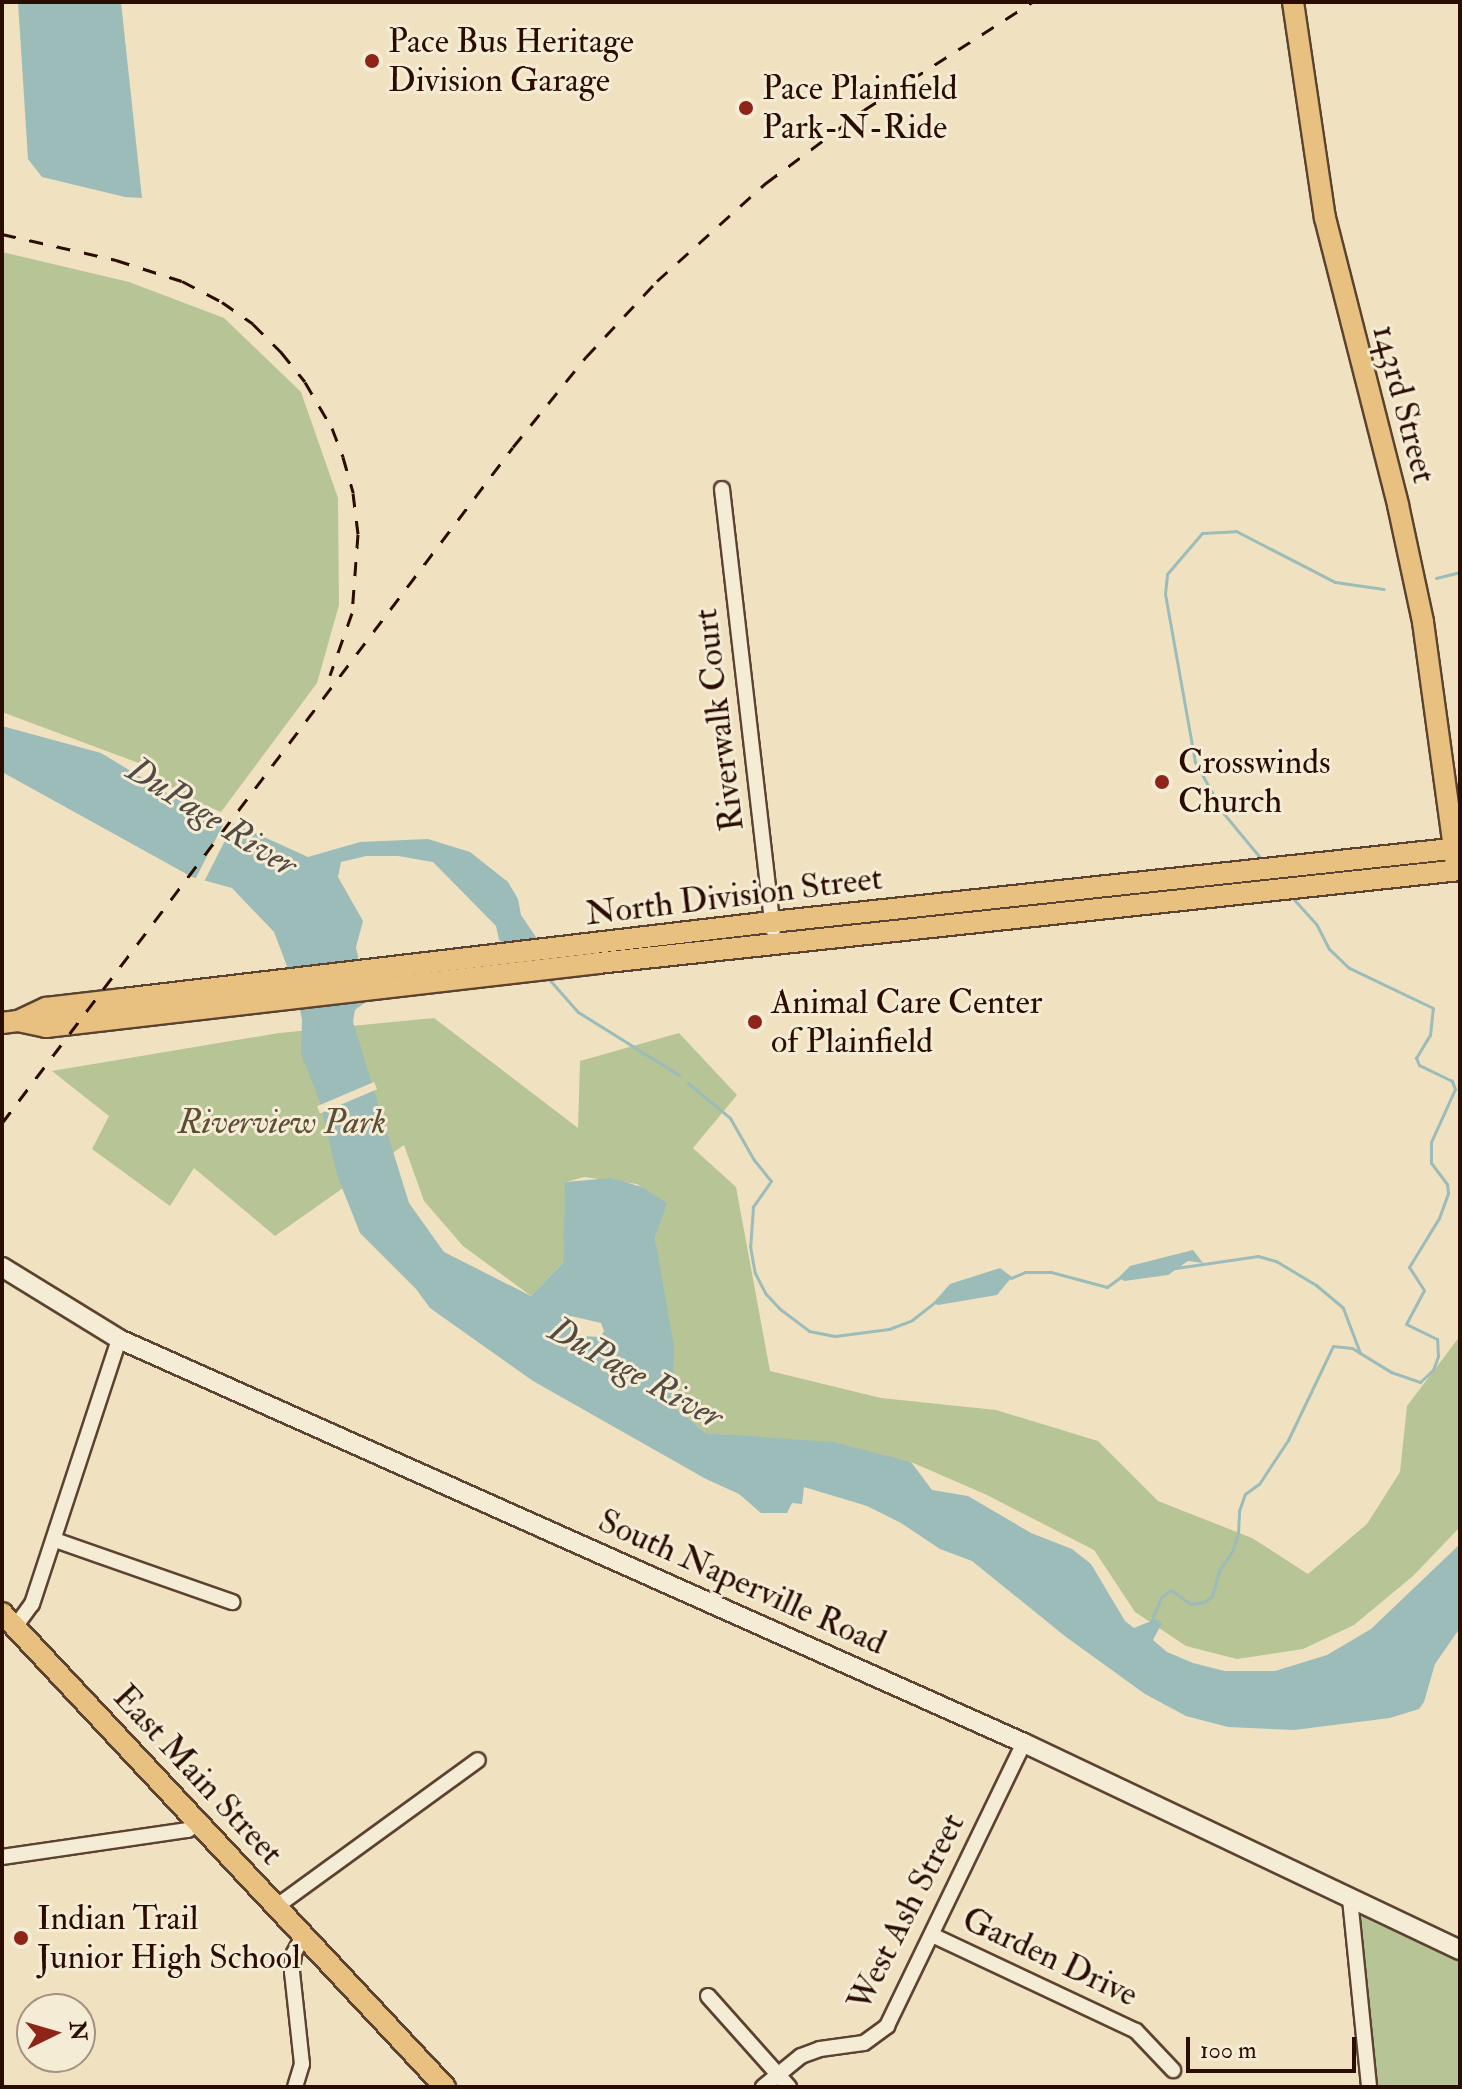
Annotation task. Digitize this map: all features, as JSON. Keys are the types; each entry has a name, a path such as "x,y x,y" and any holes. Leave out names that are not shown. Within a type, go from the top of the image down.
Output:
{"main road":[{"name":"143rd Street","path":"1293,2 1310,137 1334,261 1398,505 1423,622 1458,870"},
{"name":"North Division Street","path":"394,977 507,954 772,922 1457,848"},
{"name":"North Division Street","path":"10,1022 46,1008 279,990 394,977 528,971 1458,870"},
{"path":"1117,884 1119,905"},
{"name":"South Naperville Road","path":"2,1267 119,1339 1024,1743 1460,1950"},
{"name":"East Main Street","path":"9,1620 445,2087"}],"street":[{"name":"Riverwalk Court","path":"722,489 774,944"},
{"path":"9,1620 32,1604 119,1339"},
{"path":"55,1540 232,1602"},
{"name":"West Ash Street","path":"763,2087 812,2051 853,2046 880,2034 905,1993 1024,1743"},
{"path":"277,1906 478,1760"},
{"path":"2,1857 188,1830 197,1822"},
{"path":"1350,1899 1369,2087"},
{"path":"295,2087 302,2064 292,1972 294,1953 304,1935"},
{"name":"Garden Drive","path":"932,1935 1136,2031 1173,2070"},
{"path":"708,1996 789,2087"}],"green space":[{"path":"2,252 129,282 224,318 301,392 338,498 339,605 317,683 221,812 179,794 152,768 2,712"},
{"name":"Riverview Park","path":"434,1018 578,1128 580,1061 679,1033 737,1095 693,1148 736,1187 770,1371 881,1398 996,1410 1098,1441 1158,1501 1252,1538 1308,1574 1367,1524 1400,1472 1407,1406 1460,1336 1460,1527 1413,1576 1354,1625 1303,1649 1237,1659 1186,1646 1135,1612 1094,1550 987,1495 911,1462 810,1442 706,1433 673,1406 655,1238 666,1203 637,1184 584,1177 566,1182 563,1263 531,1296 463,1246 424,1201 404,1145 275,1236 194,1168 170,1206 92,1149 109,1116 52,1071 279,1033"},
{"path":"1361,1916 1460,1962 1460,2087 1377,2087"}],"water":[{"path":"18,2 121,2 142,198 125,197 42,177 28,159"},
{"name":"DuPage River","path":"2,726 101,753 169,794 308,857 360,842 428,839 470,852 508,882 518,899 521,915 538,940 505,944 499,940 496,926 433,862 398,856 366,856 341,862 338,877 363,921 356,947 367,1001 355,1010 353,1022 409,1203 444,1252 531,1296 563,1263 565,1182 611,1178 642,1187 667,1203 655,1238 674,1347 673,1406 706,1433 833,1442 911,1462 932,1490 968,1496 1031,1533 1072,1549 1091,1564 1125,1621 1134,1628 1156,1619 1162,1623 1153,1640 1167,1652 1193,1663 1225,1671 1275,1671 1327,1655 1371,1629 1460,1544 1460,1628 1435,1664 1424,1702 1419,1709 1390,1718 1294,1730 1228,1727 1186,1716 1145,1694 1066,1637 972,1561 940,1549 901,1523 867,1506 804,1487 802,1504 792,1503 787,1513 761,1513 739,1494 706,1479 533,1381 430,1308 416,1289 360,1233 337,1175 320,1102 301,1054 302,1020 296,990 274,932 232,888 192,877 2,772","holes":["571,1316 601,1323 604,1331 600,1337 582,1336 567,1324"]},
{"path":"1193,1250 1203,1263 1188,1261 1168,1275 1124,1281 1119,1277 1130,1266"},
{"path":"1000,1268 1012,1277 997,1295 938,1305 933,1303 950,1284"}],"pier":[{"path":"228,815 236,819 202,887 193,883"},
{"path":"374,1082 377,1089 320,1114 317,1106"}],"waterway":[{"path":"1263,861 1224,814 1195,762 1165,594 1167,574 1202,533 1236,531 1335,582 1383,589"},
{"path":"1436,578 1460,572"},
{"path":"1151,1622 1161,1597 1171,1590 1190,1604 1204,1602 1212,1596 1219,1571 1232,1552 1245,1494 1259,1484 1288,1440 1333,1346 1352,1348 1391,1372 1420,1382 1433,1370 1438,1356 1437,1339 1406,1324 1424,1290 1409,1267 1439,1218 1448,1193 1447,1184 1431,1163 1431,1142 1455,1089 1452,1081 1419,1065 1416,1058 1430,1035 1433,1008 1349,968 1329,949 1317,925 1293,898"},
{"path":"547,977 578,1012 679,1075"},
{"path":"688,1083 730,1118 754,1160 771,1181 753,1207 750,1246 755,1273 765,1293 780,1309 809,1331 835,1336 889,1329 912,1320 935,1302"},
{"path":"1176,1268 1258,1256 1276,1261 1316,1285 1343,1308 1360,1353"},
{"path":"1011,1278 1025,1272 1051,1272 1107,1287 1121,1277"}],"railway":[{"path":"2,1123 513,447 586,357 657,281 766,183 864,110 1032,2"},
{"path":"2,234 116,260 182,281 222,302 253,324 305,382 332,428 343,457 353,493 358,534 352,613 330,675"}],"place":[{"name":"Pace Bus Heritage Division Garage","path":"372,61"},
{"name":"Pace Plainfield Park-N-Ride","path":"746,108"},
{"name":"Crosswinds Church","path":"1162,782"},
{"name":"Animal Care Center of Plainfield","path":"755,1022"},
{"name":"Indian Trail Junior High School","path":"21,1938"}]}
